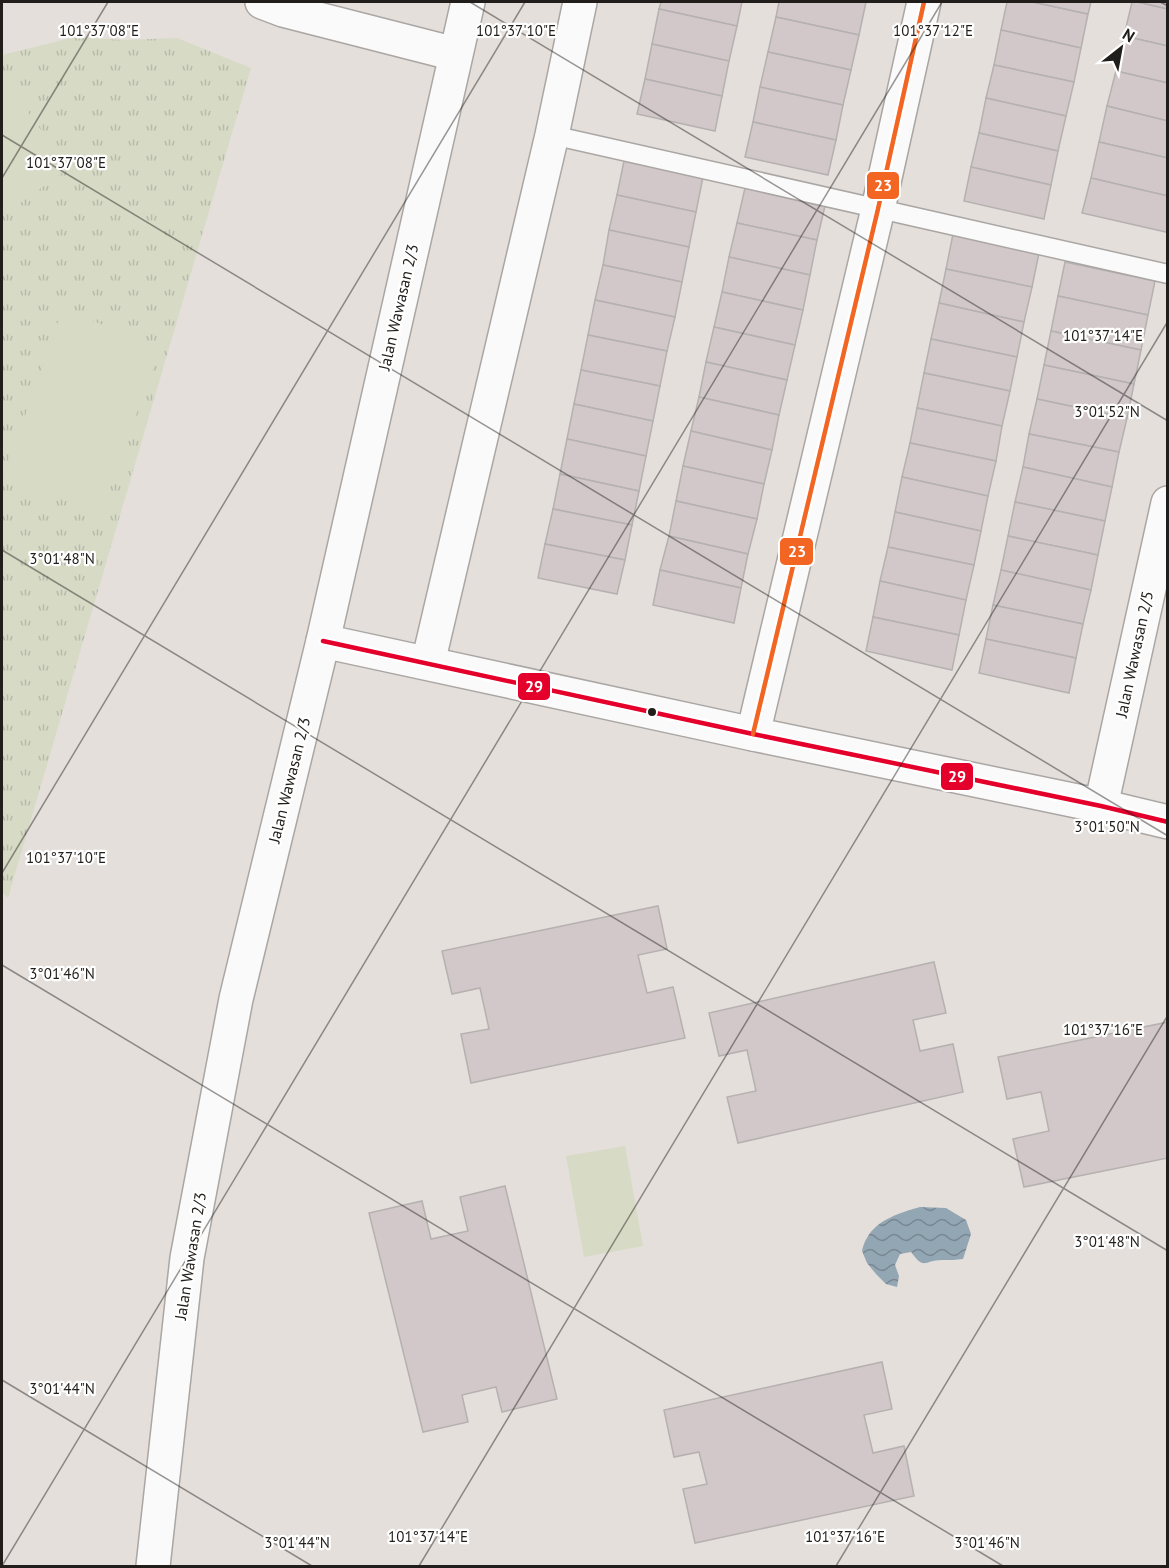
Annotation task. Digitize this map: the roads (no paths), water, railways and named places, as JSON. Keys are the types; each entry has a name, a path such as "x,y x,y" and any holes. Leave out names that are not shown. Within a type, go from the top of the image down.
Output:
{"street":[{"path":"262,2 283,10 455,54"},
{"name":"Jalan Wawasan 2/3","path":"153,1566 187,1258 236,999 324,641 468,2"},
{"path":"428,663 552,135 580,2"},
{"path":"753,734 878,209 924,2"},
{"name":"Jalan Wawasan 2/5","path":"1101,806 1167,503"},
{"path":"324,641 1167,822"}],"lane":[{"path":"552,135 1167,274"}],"water":[{"path":"920,1207 946,1208 966,1220 971,1234 963,1259 922,1263 911,1252 900,1254 895,1265 899,1276 897,1287 886,1284 867,1263 862,1251 865,1241 871,1232 883,1222"}]}
